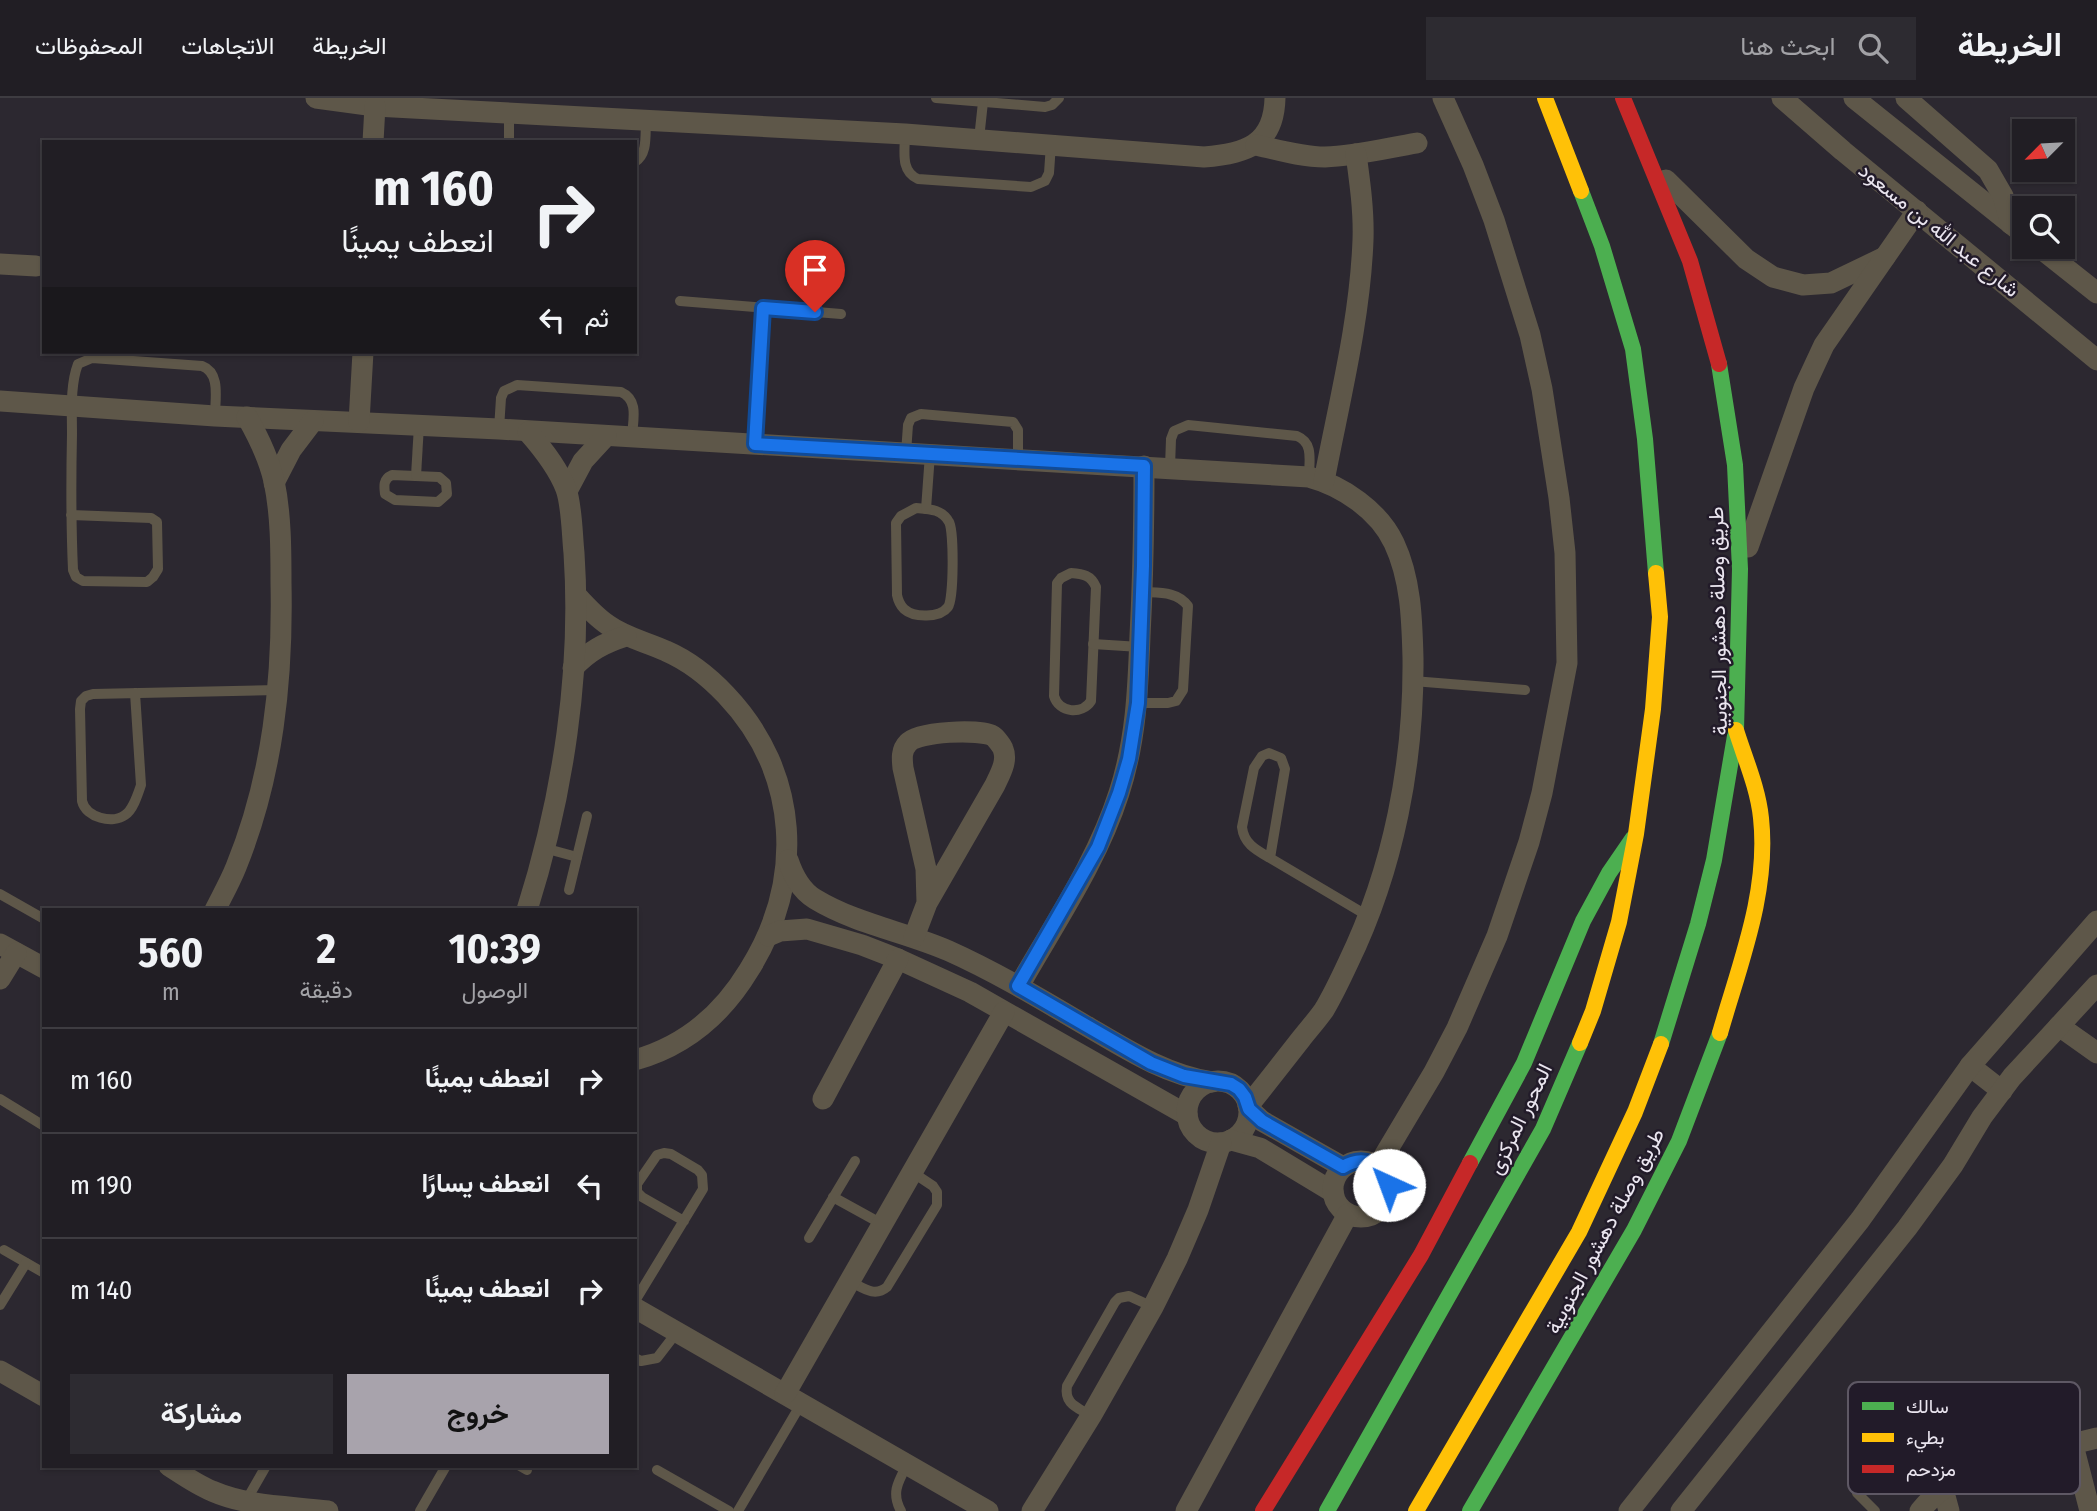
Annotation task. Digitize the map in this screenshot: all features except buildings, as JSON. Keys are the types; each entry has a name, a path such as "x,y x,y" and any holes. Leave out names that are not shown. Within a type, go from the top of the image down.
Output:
{"main road":[{"name":"المحور المركزى","path":"1327,1511 1543,1129 1593,1011 1619,922 1636,834 1653,709 1660,617 1645,439 1633,349 1602,246 1545,98"},
{"name":"طريق وصلة دهشور الجنوبية","path":"1470,1511 1646,1208 1684,1129 1718,1040 1756,908 1763,864 1763,842 1756,794 1736,730 1740,569 1735,465 1719,361 1690,261 1623,98"},
{"path":"1416,1511 1579,1232 1635,1112 1663,1038 1698,925 1716,847 1736,730"},
{"path":"1263,1511 1421,1255 1524,1063 1583,921 1609,873 1636,834"}],"street":[{"path":"316,98 340,99 375,106 509,114 566,107 646,121 905,134 1203,157 1229,155 1256,145 1268,130 1275,113 1275,98"},
{"path":"1378,1166 1457,1028 1497,936 1542,793 1567,663 1567,608 1561,511 1542,389 1526,323 1494,220 1443,98"},
{"name":"شارع عبد الله بن مسعود","path":"1782,98 2097,360"},
{"path":"1854,98 2012,225"},
{"path":"1906,98 1988,170 2012,216"},
{"path":"373,140 375,106"},
{"path":"1256,145 1324,157 1417,143"},
{"path":"1316,479 1360,281 1362,196 1356,154"},
{"path":"1649,164 1758,269 1773,277 1802,285 1831,283 1887,256"},
{"path":"1740,569 1812,370 1824,345 1917,211"},
{"path":"2054,259 2097,293"},
{"path":"0,264 36,266"},
{"path":"359,422 363,354"},
{"path":"0,401 215,416 632,436 1170,467 1316,479 1347,494 1376,515 1394,542 1405,574 1412,627 1413,681 1413,701 1397,822 1380,887 1349,962 1324,1010 1249,1107 1245,1127 1239,1135 1226,1142 1177,1259 1153,1307 1091,1416 1032,1511"},
{"path":"216,908 236,868 252,820 273,735 278,690 282,607 279,524 274,483 264,449 247,417"},
{"path":"274,483 291,450 313,421"},
{"path":"528,432 550,460 567,491 577,596 565,741 553,813 528,908"},
{"path":"567,491 583,461 606,436"},
{"path":"1018,986 1098,847 1129,759 1138,703 1144,466"},
{"path":"577,596 608,625 626,636 666,650 707,676 743,714 757,735 769,757 786,816 787,858 778,911 768,936 736,991 715,1015 690,1035 668,1048 637,1059"},
{"path":"573,668 588,653 606,642 626,636"},
{"path":"914,937 926,903 995,785 1004,764 1003,749 993,736 978,732 919,736 909,742 902,753 926,869 926,903"},
{"path":"787,858 800,886 812,897 859,919 914,937 983,967 1151,1063 1184,1076 1231,1084 1239,1089 1249,1107 1262,1121 1343,1167"},
{"path":"1629,1511 1860,1220 1970,1066 2097,921"},
{"path":"768,936 780,931 807,929 898,959 970,992 1187,1115"},
{"path":"0,979 8,948 42,967"},
{"path":"823,1099 898,959"},
{"path":"1681,1511 1907,1228 2012,1077 2059,1026 2092,999"},
{"path":"793,1399 849,1281 1004,1012"},
{"path":"2059,1026 2097,1053"},
{"path":"1970,1066 2002,1091"},
{"path":"1212,1082 1196,1090 1191,1097 1187,1115 1195,1133 1211,1143 1226,1142 1260,1148 1333,1192"},
{"path":"1357,1161 1378,1166 1389,1185 1389,1193 1383,1207 1371,1216 1348,1214 1338,1205 1333,1192 1335,1178 1343,1167 1357,1161"},
{"path":"1186,1511 1348,1214"},
{"path":"637,1309 988,1511"},
{"path":"0,1371 42,1395"},
{"path":"2080,1443 2097,1438"},
{"path":"172,1468 211,1491 246,1501 328,1511"},
{"path":"2080,1472 2090,1511"},
{"path":"1920,1511 1938,1494"},
{"path":"1944,1494 1949,1511"}],"lane":[{"path":"936,98 1045,107 1052,105 1059,98"},
{"path":"979,139 983,102"},
{"path":"509,114 509,140"},
{"path":"637,161 641,159 644,151 646,121"},
{"path":"905,134 905,166 912,177 982,184 1031,187 1045,181 1049,173 1051,144"},
{"path":"680,301 841,314"},
{"path":"755,444 763,308"},
{"path":"71,516 151,518 156,522 158,569 153,578 147,582 83,581 76,577 71,516 72,407 78,364 92,358 208,368 215,378 215,416"},
{"path":"499,429 501,398 504,391 517,385 627,395 634,404 632,436"},
{"path":"906,453 908,425 911,418 921,414 1013,422 1018,430 1018,459"},
{"path":"416,476 419,425"},
{"path":"1170,467 1174,431 1188,425 1303,438 1310,448 1316,479"},
{"path":"926,509 930,454"},
{"path":"416,476 439,477 443,480 448,488 445,498 438,502 395,500 385,494 384,483 389,477 416,476"},
{"path":"926,509 943,514 953,529 951,602 942,613 934,615 911,613 899,603 897,595 896,523 908,511 926,509"},
{"path":"1071,573 1084,574 1094,581 1096,587 1093,644 1091,701 1084,709 1064,709 1055,702 1054,696 1057,583 1071,573"},
{"path":"1138,703 1176,701 1183,691 1188,606 1183,599 1172,594 1142,592"},
{"path":"1093,644 1140,647"},
{"path":"1413,681 1524,690"},
{"path":"135,693 141,785 138,794 123,817 94,816 84,808 82,801 81,701 86,696 93,694 135,693 278,690"},
{"path":"1270,858 1285,769 1281,758 1269,753 1262,756 1254,768 1242,827 1243,835 1248,843 1270,858 1368,916"},
{"path":"569,890 587,816"},
{"path":"544,848 578,856"},
{"path":"0,894 42,918"},
{"path":"0,1099 42,1125"},
{"path":"637,1298 684,1221 703,1189 702,1175 698,1170 671,1154 657,1155 640,1178 637,1192 684,1221"},
{"path":"809,1238 855,1161"},
{"path":"849,1281 873,1293 883,1291 937,1205 937,1192 933,1186 912,1172"},
{"path":"833,1197 882,1224"},
{"path":"4,1250 42,1272"},
{"path":"0,1305 26,1263"},
{"path":"1091,1416 1067,1399 1067,1386 1119,1298 1129,1296 1153,1307"},
{"path":"637,1359 641,1361 657,1358 677,1332"},
{"path":"738,1511 793,1399"},
{"path":"901,1511 896,1502 896,1485 907,1465"},
{"path":"246,1501 265,1468"},
{"path":"420,1511 445,1468"},
{"path":"657,1470 729,1511"},
{"path":"1858,1494 1875,1511"}],"traffic: fast":[{"path":"1581,191 1602,246 1633,349 1645,439 1656,573"},
{"path":"1661,1044 1698,924 1714,860 1736,730 1740,569 1735,465 1719,364"},
{"path":"1470,1163 1524,1063 1583,921 1609,873 1633,838"},
{"path":"1470,1511 1634,1230 1679,1141 1720,1033"},
{"path":"1327,1511 1543,1129 1580,1043"}],"traffic: slow":[{"path":"1545,98 1581,191"},
{"path":"1580,1043 1593,1011 1619,922 1636,834 1653,709 1660,617 1656,573"},
{"path":"1720,1033 1751,927 1761,873 1761,818 1751,774 1736,730"},
{"path":"1416,1511 1579,1232 1635,1112 1661,1044"}],"traffic: jam":[{"path":"1623,98 1690,261 1719,364"},
{"path":"1263,1511 1421,1255 1470,1163"}],"route":[{"path":"815,312 763,308 755,444 1144,466 1138,703 1129,759 1098,847 1018,986 1151,1063 1184,1076 1231,1084 1239,1089 1249,1109 1262,1121 1343,1167 1357,1161 1378,1166 1389,1185"}]}
